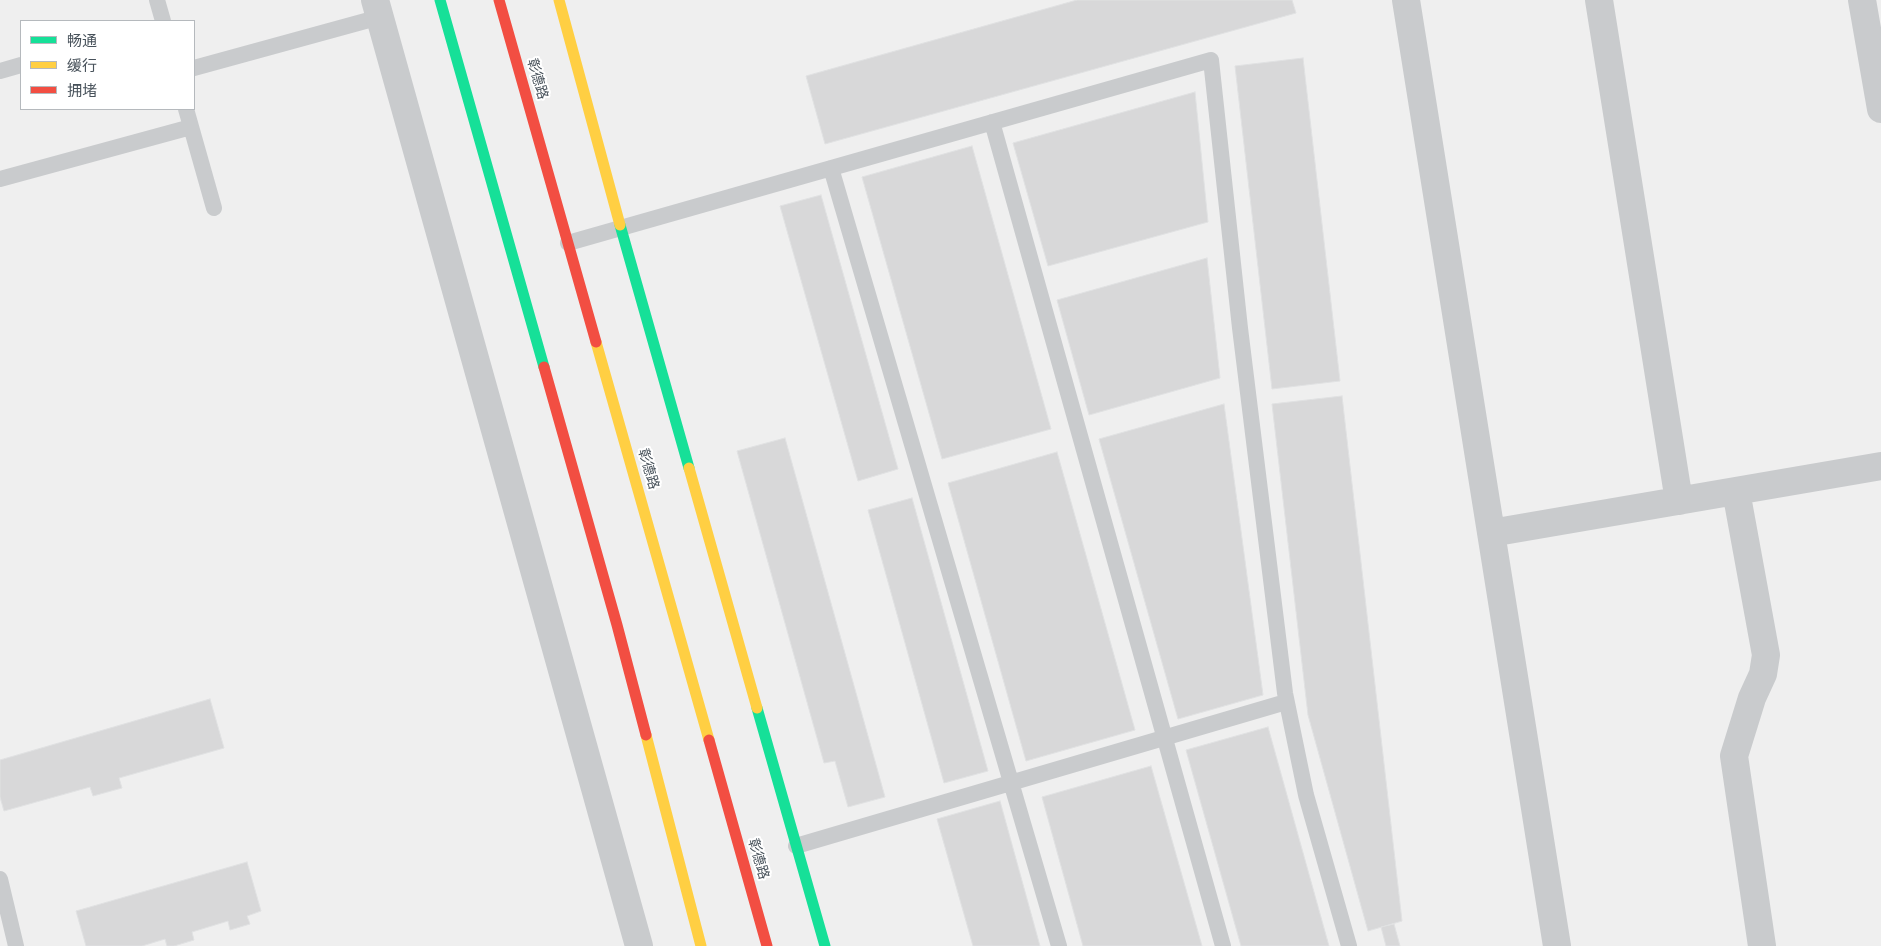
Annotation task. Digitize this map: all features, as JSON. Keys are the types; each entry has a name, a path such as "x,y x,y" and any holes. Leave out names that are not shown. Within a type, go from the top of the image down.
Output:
{"main road":[{"path":"440,0 615,616 701,946"},
{"name":"彰德路","path":"499,0 767,946"},
{"path":"559,0 621,228 825,946"}],"street":[{"path":"1406,0 1557,946"},
{"path":"1599,0 1679,501"},
{"path":"1862,0 1881,109"},
{"path":"378,8 639,946"},
{"path":"1491,533 1881,466"},
{"path":"1736,491 1766,655 1763,674 1738,736 1734,756 1762,946"}],"lane":[{"path":"157,0 162,20"},
{"path":"195,68 378,8"},
{"path":"568,243 1211,60 1244,357 1286,702 1306,795 1349,946"},
{"path":"0,71 20,65"},
{"path":"186,110 214,208"},
{"path":"992,122 1223,946"},
{"path":"0,178 191,127"},
{"path":"831,168 1059,946"},
{"path":"796,846 1286,702"},
{"path":"0,879 16,946"}],"building":[{"path":"1077,0 1292,0 1296,13 825,144 806,76"},
{"path":"1303,58 1340,381 1272,389 1235,66"},
{"path":"1195,92 1208,222 1048,266 1013,143"},
{"path":"972,146 1051,429 942,459 862,177"},
{"path":"821,195 898,469 858,481 780,206"},
{"path":"1207,258 1220,378 1089,415 1057,300"},
{"path":"1342,396 1402,921 1368,931 1308,715 1272,404"},
{"path":"1224,404 1263,695 1178,719 1099,439"},
{"path":"785,438 885,797 848,807 835,761 824,763 737,451"},
{"path":"1057,452 1135,730 1026,761 948,483"},
{"path":"912,498 988,771 944,783 868,510"},
{"path":"210,699 224,748 119,778 122,788 93,796 90,787 4,811 0,797 0,760"},
{"path":"1268,727 1329,946 1241,946 1186,750"},
{"path":"1151,766 1202,946 1083,946 1042,797"},
{"path":"1000,801 1040,946 973,946 937,819"},
{"path":"247,862 261,911 247,916 250,924 230,930 228,921 192,932 194,940 174,946 167,946 165,939 142,946 86,946 76,911"},
{"path":"1394,924 1400,946 1386,946 1381,927"}],"traffic: fast":[{"path":"440,0 544,367"},
{"path":"620,225 689,468"},
{"path":"757,708 825,946"}],"traffic: slow":[{"path":"559,0 620,225"},
{"path":"596,342 709,740"},
{"path":"689,468 757,708"},
{"path":"646,735 701,946"}],"traffic: jam":[{"path":"499,0 596,342"},
{"path":"544,367 646,735"},
{"path":"709,740 767,946"}]}
